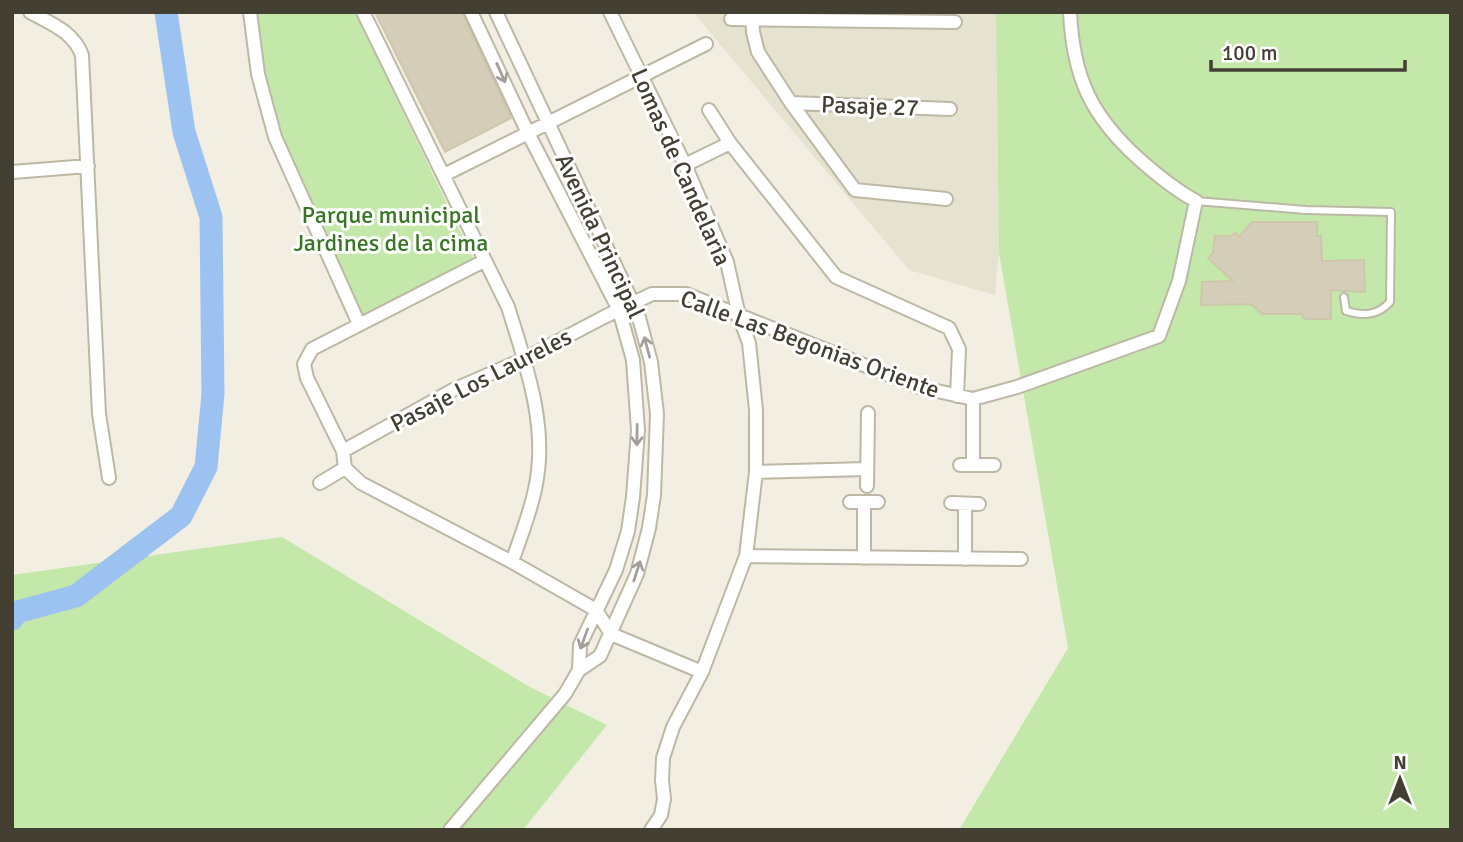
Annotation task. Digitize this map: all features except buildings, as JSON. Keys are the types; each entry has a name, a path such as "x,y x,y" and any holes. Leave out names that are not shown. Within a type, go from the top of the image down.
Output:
{"street":[{"path":"30,12 77,41 82,55 99,414 109,478"},
{"path":"250,12 258,74 275,137 359,324"},
{"path":"363,12 508,307 524,359 534,397 538,448 536,488 512,562"},
{"name":"Avenida Principal","path":"471,12 528,133 619,310 633,360 638,430 634,497 628,531 616,570 580,645 579,670"},
{"name":"Avenida Principal","path":"496,12 635,303 651,362 657,414 654,495 649,528 637,574 611,634 600,656 579,670"},
{"name":"Lomas de Candelaria","path":"610,12 685,165 727,262 739,316 749,343 756,410 756,472 746,556 702,672 673,727 663,758 664,799 661,815 650,830"},
{"path":"1070,12 1075,61 1084,90 1100,118 1125,147 1155,174 1196,201"},
{"path":"752,16 758,51 791,103 855,190 946,199"},
{"path":"731,19 752,16 955,22"},
{"path":"444,175 706,44"},
{"name":"Pasaje 27","path":"791,103 950,110"},
{"path":"709,110 730,143 836,277 950,328 959,349 957,396"},
{"path":"685,165 730,143"},
{"path":"12,172 88,166"},
{"name":"Calle Las Begonias Oriente","path":"619,310 652,294 685,294 919,387 973,399 1017,387 1159,336 1179,281 1196,201"},
{"path":"484,261 312,349 304,363 307,378 343,451 345,468 361,483 512,562 596,610 611,634 702,672"},
{"name":"Pasaje Los Laureles","path":"343,451 453,390 524,359 619,310"},
{"path":"973,399 966,465 994,465"},
{"path":"867,486 868,413"},
{"path":"320,483 345,468"},
{"path":"756,472 867,469"},
{"path":"849,502 878,502"},
{"path":"864,502 864,558"},
{"path":"951,503 979,504"},
{"path":"965,504 965,559"},
{"path":"746,556 1021,559"},
{"path":"450,830 565,694 579,670"}],"lane":[{"path":"1196,201 1306,210 1391,212 1390,302 1381,311 1361,315 1346,311 1344,297"}],"shaded area":[{"path":"693,12 996,12 999,253 995,295 909,270"}],"green space":[{"name":"Parque municipal Jardines de la cima","path":"255,12 355,12 474,260 362,317 284,140 262,60"},
{"path":"996,12 1451,12 1451,830 959,830 1068,648 999,253"},
{"path":"282,537 528,686 607,725 523,830 12,830 12,575"}],"waterway":[{"path":"12,619 17,612 76,596 181,516 206,467 213,394 211,217 184,132 166,12"}]}
